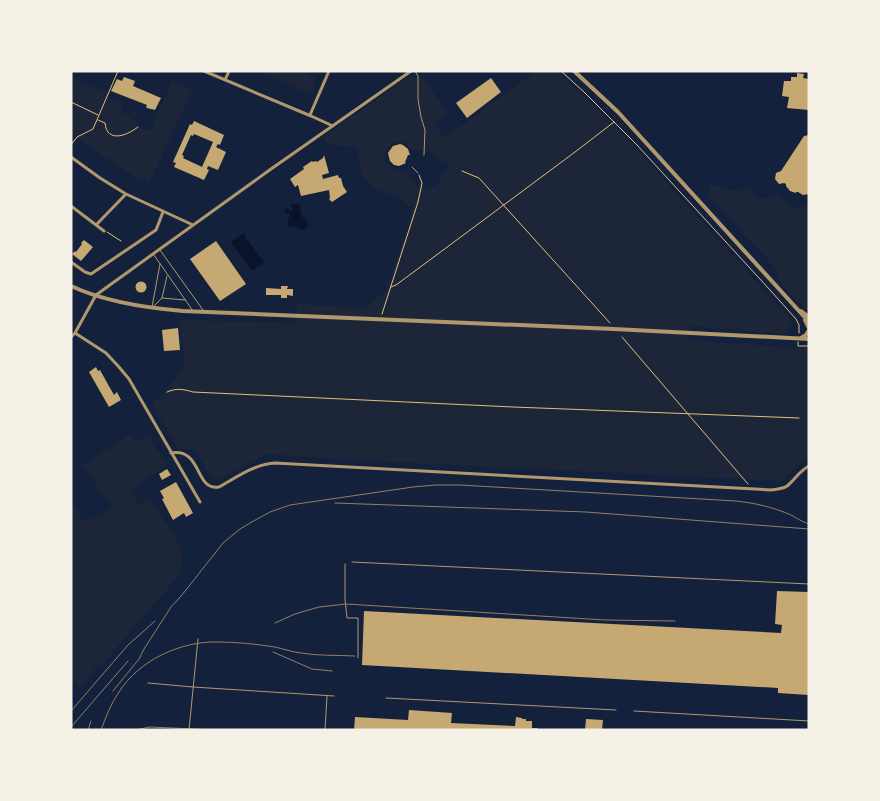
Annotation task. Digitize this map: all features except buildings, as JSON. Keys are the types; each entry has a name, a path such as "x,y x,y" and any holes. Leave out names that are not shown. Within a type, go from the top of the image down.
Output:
{"street":[{"path":"204,71 333,126"},
{"path":"225,80 229,71"},
{"path":"310,116 329,71"},
{"path":"71,337 96,295 411,71"},
{"path":"574,71 618,112 809,322"},
{"path":"71,157 126,194 193,225"},
{"path":"96,225 126,194"},
{"path":"71,206 104,231"},
{"path":"71,262 91,274 156,230 163,212"},
{"path":"71,286 96,295 152,308 193,312 809,338"},
{"path":"792,303 809,317"},
{"path":"800,338 806,335 809,329 801,314"},
{"path":"74,333 106,353 129,380 200,502"},
{"path":"171,453 178,452 190,456 206,483 212,487 219,487 258,466 275,463 780,489 787,486 808,466"}],"lane":[{"path":"415,71 418,76 418,99 421,117 426,130 424,155"},
{"path":"412,167 418,172"},
{"path":"160,249 204,312"},
{"path":"153,254 193,312"},
{"path":"152,308 160,264"},
{"path":"152,308 162,298 167,274"},
{"path":"162,298 186,300"},
{"path":"352,562 809,584"},
{"path":"346,564 345,599 347,618 358,618 358,658"},
{"path":"189,730 198,639"},
{"path":"148,683 334,696"},
{"path":"325,730 327,695"},
{"path":"386,698 616,710"},
{"path":"634,711 809,720"}],"path":[{"path":"71,145 77,137 93,129 118,71"},
{"path":"561,71 614,121 796,319 799,325 800,338"},
{"path":"71,102 99,116"},
{"path":"97,119 105,123 110,134 117,137 129,133 138,127"},
{"path":"391,287 420,268 614,121"},
{"path":"462,171 479,178 610,323"},
{"path":"382,315 418,202 422,183 418,172"},
{"path":"104,231 121,241"},
{"path":"622,337 752,489"},
{"path":"798,346 809,346"},
{"path":"167,392 186,389 193,392 689,415 799,418"}],"shaded area":[{"path":"259,71 307,71 307,74 317,78 310,94"},
{"path":"536,71 555,71 614,124 793,322 785,334 691,326 689,340 809,349 809,461 805,460 781,481 334,459 268,454 214,482 195,450 178,449 152,403 170,385 184,363 179,320 296,323 297,304 363,308 386,292 413,213 399,198 375,188 366,179 360,167 358,148 327,144 322,137 411,75 416,79 424,79 448,113 434,124 445,138","holes":["396,142 405,143 412,150 427,150 450,165 444,171 436,186 427,188 417,187 409,179 409,173 404,173 386,162 385,152 387,148"]},
{"path":"71,77 108,93 107,97 122,104 122,112 130,116 133,112 136,112 138,115 133,118 134,121 139,127 144,129 154,128 153,124 172,81 193,90 149,183 140,180 71,133"},
{"path":"710,181 712,185 738,191 749,185 758,199 778,195 797,209 809,205 809,311 787,291 780,282 777,270 708,195"},
{"path":"299,203 302,217 308,224 304,230 294,226 289,227 287,219 290,214 284,211 284,209 288,208 291,212 291,204"},
{"path":"244,233 264,262 252,271 231,242"},
{"path":"130,434 136,443 148,435 167,466 130,489 139,505 150,498 182,549 181,573 100,667 97,665 82,688 73,680 71,681 71,502 85,522 112,508 83,465"}],"railway":[{"path":"113,691 139,659 171,607 223,543 250,523 270,512 290,505 413,487 460,485 736,501 757,504 777,510 809,524"},
{"path":"335,503 586,512 809,529"},
{"path":"275,623 295,614 319,607 346,604 605,620 675,621"},
{"path":"71,711 128,645 155,621"},
{"path":"101,730 109,710 127,681 149,662 176,649 204,643 232,642 275,647 307,654 355,656"},
{"path":"273,652 312,669 332,671"},
{"path":"71,727 128,661"},
{"path":"88,730 91,721"},
{"path":"135,730 150,727 216,730"}]}
